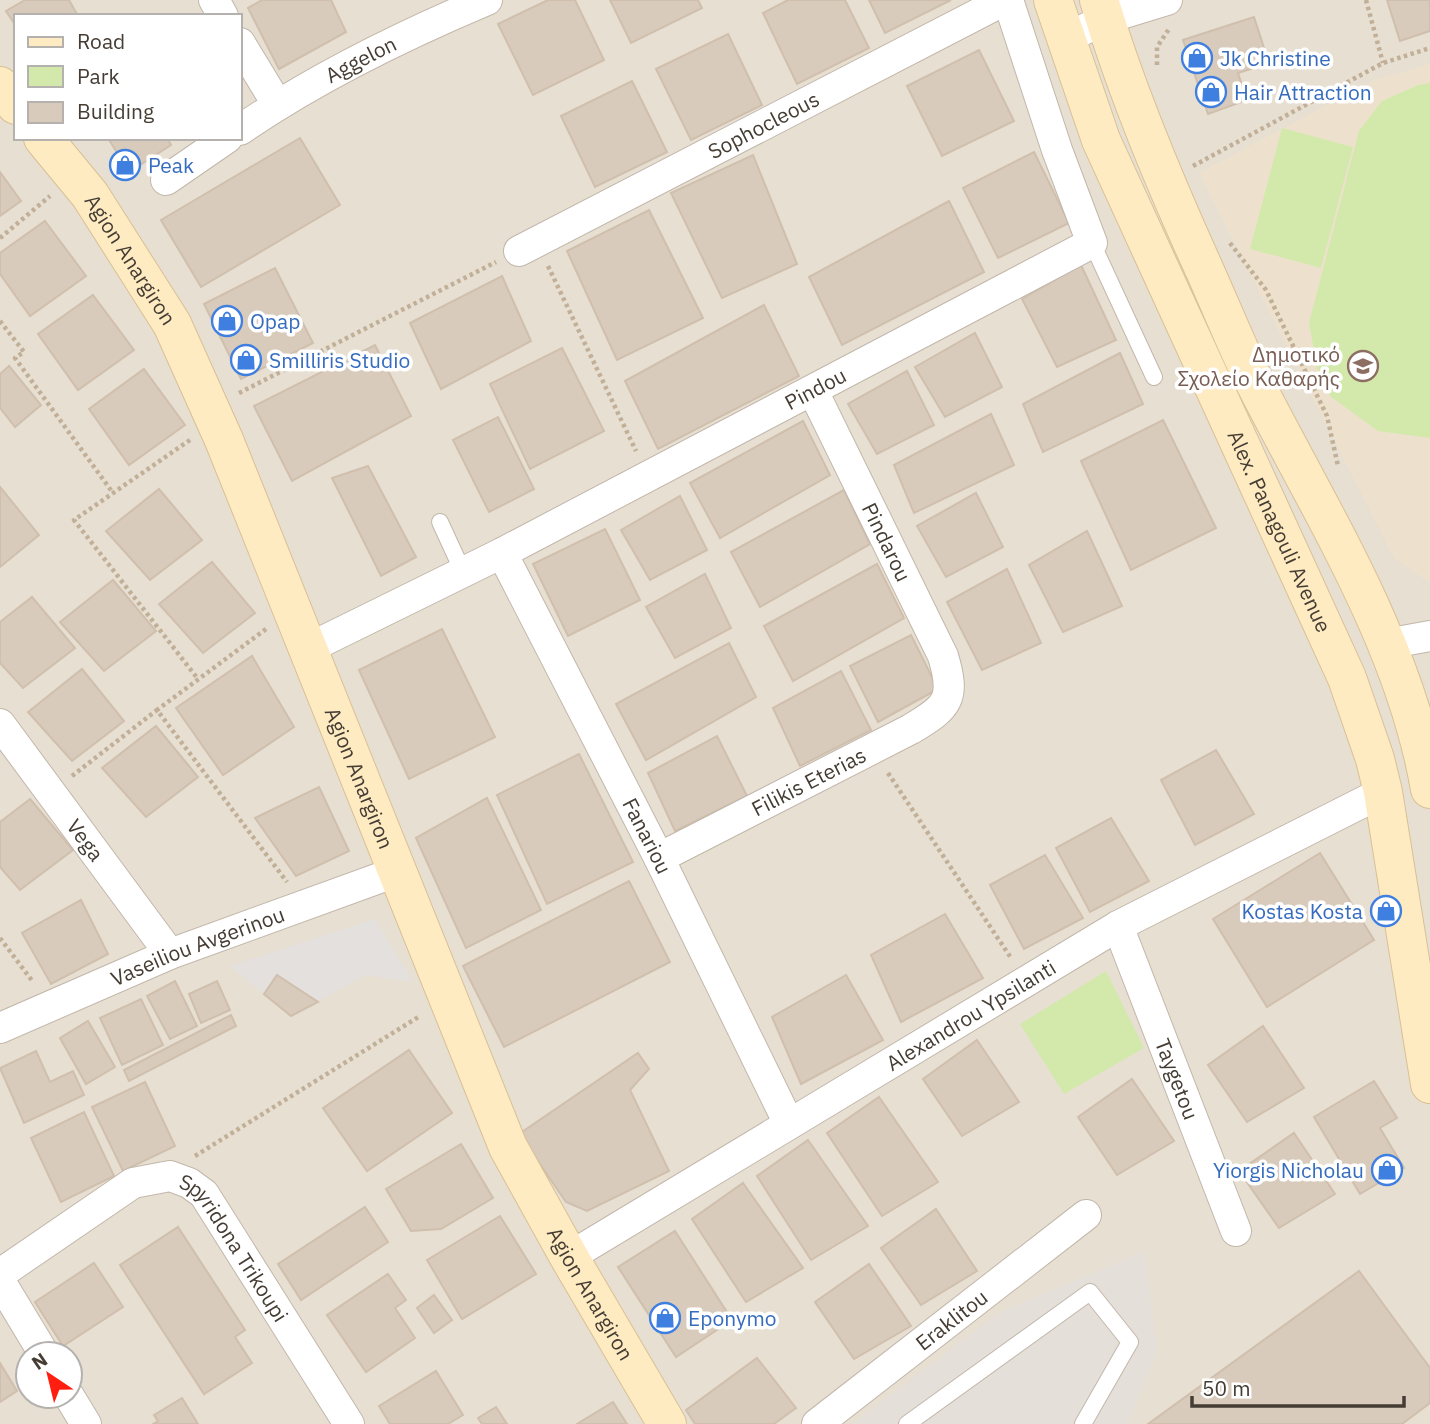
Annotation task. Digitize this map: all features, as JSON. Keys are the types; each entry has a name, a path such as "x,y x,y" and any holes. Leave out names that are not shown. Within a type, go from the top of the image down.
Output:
{"main road":[{"name":"Alex. Panagouli Avenue","path":"1053,0 1107,153 1347,678 1375,759 1383,792 1430,1084"},
{"name":"Alex. Panagouli Avenue","path":"1102,10 1134,106 1182,220 1256,384 1355,575 1386,643 1416,729 1430,789"},
{"path":"0,86 14,103"},
{"name":"Agion Anargiron","path":"46,140 90,195 172,324 293,608 396,872 508,1147 667,1424"}],"street":[{"name":"Aggelon","path":"242,129 277,104 432,11 487,0"},
{"path":"1007,0 1052,137 1092,243"},
{"name":"Sophocleous","path":"528,246 1007,0"},
{"path":"1065,39 1102,10 1162,2"},
{"path":"242,46 277,104"},
{"path":"166,180 224,140"},
{"name":"Pindou","path":"309,648 502,553 1092,243"},
{"name":"Pindarou","path":"813,391 943,656 949,695"},
{"name":"Fanariou","path":"502,553 659,858 789,1124"},
{"path":"1386,643 1430,636"},
{"name":"Filikis Eterias","path":"659,858 936,714 949,695"},
{"name":"Vega","path":"0,724 170,954"},
{"name":"Alexandrou Ypsilanti","path":"569,1257 1118,926 1383,792"},
{"name":"Vaseiliou Avgerinou","path":"0,1028 170,954 396,872"},
{"name":"Taygetou","path":"1118,926 1236,1231"},
{"name":"Spyridona Trikoupi","path":"0,1274 133,1183 170,1176 188,1183 204,1194 349,1424"},
{"name":"Eraklitou","path":"817,1424 1086,1215"},
{"path":"0,1281 36,1340"}],"lane":[{"path":"1092,243 1154,377"},
{"path":"440,522 463,572"},
{"path":"907,1424 1090,1292 1130,1342 1083,1424"}],"path":[{"path":"1366,0 1383,63"},
{"path":"1157,73 1157,47 1169,29 1162,2"},
{"path":"1191,167 1383,63 1430,48"},
{"path":"1186,156 1195,178"},
{"path":"0,238 75,176"},
{"path":"1228,240 1266,290 1327,416 1339,467"},
{"path":"198,679 74,520 213,415 528,246 648,477"},
{"path":"0,321 24,352 15,358 113,493"},
{"path":"50,792 293,608"},
{"path":"157,710 304,905"},
{"path":"872,749 1026,981"},
{"path":"0,938 51,1005"},
{"path":"170,1176 192,1158 448,998"}],"shaded area":[{"path":"0,0 1430,0 1430,1424 0,1424"},
{"name":"Δημοτικό Σχολείο Καθαρής","path":"1430,64 1430,583 1394,558 1199,173 1374,80"},
{"path":"375,919 413,982 366,975 291,1016 229,966"},
{"path":"1145,1251 1157,1352 1128,1424 852,1424 1002,1311"}],"green space":[{"path":"1430,83 1430,438 1378,431 1330,396 1317,368 1309,323 1359,131 1382,101 1418,85"},
{"path":"1282,128 1353,147 1321,268 1250,249"},
{"path":"1106,971 1144,1048 1064,1094 1020,1024"}],"building":[{"path":"25,0 69,0 77,14 14,14 14,23 6,11"},
{"path":"262,0 331,0 346,32 279,69 248,8"},
{"path":"548,0 575,0 604,60 533,95 498,24"},
{"path":"610,0 698,0 702,8 631,43"},
{"path":"788,0 845,0 869,48 797,84 763,13"},
{"path":"869,0 951,0 885,33"},
{"path":"1387,0 1430,0 1430,31 1400,41"},
{"path":"1254,17 1269,63 1238,73 1247,100 1208,114 1183,40"},
{"path":"728,34 762,105 691,140 656,69"},
{"path":"979,50 1014,121 942,156 907,86"},
{"path":"632,81 667,152 595,187 561,116"},
{"path":"300,138 340,205 201,287 161,220"},
{"path":"109,140 168,140 171,145 129,172"},
{"path":"1034,152 1069,223 998,258 963,188"},
{"path":"753,155 797,264 722,298 671,193"},
{"path":"0,172 21,201 0,216"},
{"path":"949,201 984,272 842,345 809,277"},
{"path":"649,210 703,318 617,360 567,251"},
{"path":"45,221 86,276 30,316 0,274 0,253"},
{"path":"1081,265 1116,340 1057,367 1022,299"},
{"path":"275,268 313,343 241,379 204,304"},
{"path":"502,276 531,341 441,389 410,323"},
{"path":"93,295 134,350 78,390 38,334"},
{"path":"764,305 799,376 658,449 625,381"},
{"path":"975,333 1002,387 945,417 915,367"},
{"path":"375,345 411,416 292,481 254,406"},
{"path":"562,348 604,431 530,469 490,384"},
{"path":"1120,353 1143,404 1043,452 1023,404"},
{"path":"9,366 41,405 15,427 0,408 0,374"},
{"path":"144,369 185,425 129,465 89,409"},
{"path":"907,371 934,425 877,454 848,404"},
{"path":"991,414 1014,465 914,513 894,465"},
{"path":"498,417 534,489 489,512 453,440"},
{"path":"1163,420 1216,528 1131,570 1081,461"},
{"path":"803,421 830,475 720,538 690,483"},
{"path":"368,466 416,557 381,576 332,478"},
{"path":"0,487 39,535 0,567"},
{"path":"159,489 202,540 150,580 106,531"},
{"path":"844,490 870,544 760,607 731,552"},
{"path":"976,493 1003,547 946,577 917,526"},
{"path":"680,496 707,550 650,580 621,530"},
{"path":"605,529 640,600 568,636 533,564"},
{"path":"1087,531 1122,606 1063,632 1029,565"},
{"path":"212,562 255,613 203,653 159,604"},
{"path":"877,564 904,618 793,681 764,626"},
{"path":"1007,569 1041,643 982,670 947,602"},
{"path":"705,574 731,628 675,658 646,607"},
{"path":"113,580 156,631 104,671 60,622"},
{"path":"32,597 75,648 23,688 0,663 0,622"},
{"path":"442,629 495,737 409,779 359,670"},
{"path":"911,635 938,689 878,722 850,666"},
{"path":"729,643 756,697 646,760 616,704"},
{"path":"252,656 294,727 223,775 176,708"},
{"path":"82,669 124,721 72,761 28,712"},
{"path":"841,671 871,730 800,766 773,708"},
{"path":"156,726 198,777 146,817 102,768"},
{"path":"717,736 747,796 675,831 648,773"},
{"path":"1216,750 1254,814 1195,845 1161,780"},
{"path":"579,754 633,862 547,904 497,795"},
{"path":"319,787 349,851 296,876 255,818"},
{"path":"487,798 541,910 466,948 416,838"},
{"path":"30,799 73,850 20,890 0,867 0,822"},
{"path":"1111,818 1149,881 1090,912 1056,848"},
{"path":"1320,853 1374,940 1267,1007 1213,919"},
{"path":"1045,855 1083,918 1024,949 990,885"},
{"path":"629,881 670,962 504,1047 463,966"},
{"path":"81,900 108,954 51,984 22,933"},
{"path":"945,914 983,978 901,1022 871,955"},
{"path":"277,975 318,1002 291,1016 264,994"},
{"path":"846,975 883,1040 801,1084 772,1017"},
{"path":"175,981 197,1026 170,1039 147,996"},
{"path":"217,981 230,1010 201,1023 189,994"},
{"path":"141,999 163,1045 122,1065 100,1018"},
{"path":"231,1015 236,1026 129,1081 124,1070"},
{"path":"88,1021 115,1067 86,1084 60,1038"},
{"path":"1263,1026 1304,1088 1247,1122 1208,1065"},
{"path":"977,1040 1019,1102 962,1136 923,1079"},
{"path":"409,1050 452,1113 367,1171 323,1108"},
{"path":"36,1051 50,1082 73,1071 84,1095 24,1123 0,1068"},
{"path":"638,1053 649,1069 630,1090 669,1171 587,1211 566,1202 519,1134"},
{"path":"1132,1079 1174,1141 1117,1175 1078,1117"},
{"path":"1374,1081 1397,1118 1380,1128 1404,1168 1360,1194 1314,1117"},
{"path":"145,1082 175,1146 123,1171 92,1107"},
{"path":"879,1097 938,1182 882,1216 827,1133"},
{"path":"84,1112 114,1176 61,1202 31,1138"},
{"path":"1294,1133 1335,1194 1279,1228 1239,1171"},
{"path":"808,1140 868,1226 811,1260 757,1176"},
{"path":"461,1144 493,1198 441,1229 411,1231 386,1189"},
{"path":"743,1183 803,1268 746,1302 692,1219"},
{"path":"365,1207 388,1242 301,1300 278,1264"},
{"path":"936,1209 977,1271 921,1305 881,1248"},
{"path":"500,1216 536,1274 462,1319 427,1260"},
{"path":"178,1227 245,1330 235,1337 252,1363 204,1394 120,1265"},
{"path":"675,1231 732,1320 676,1357 618,1267"},
{"path":"94,1263 123,1307 72,1340 59,1340 35,1302"},
{"path":"869,1264 911,1326 854,1359 815,1302"},
{"path":"1359,1271 1430,1368 1430,1403 1402,1424 1148,1424"},
{"path":"388,1274 406,1300 395,1308 415,1338 366,1372 327,1315"},
{"path":"434,1295 452,1320 434,1333 417,1308"},
{"path":"757,1358 796,1408 774,1424 695,1424 686,1410"},
{"path":"0,1363 14,1386 14,1393 0,1402"},
{"path":"436,1371 463,1415 448,1424 390,1424 379,1406"},
{"path":"182,1398 198,1424 153,1424 158,1421 154,1415"},
{"path":"613,1402 627,1424 577,1424"},
{"path":"496,1407 507,1424 482,1424 478,1418"}],"place":[{"name":"Jk Christine","path":"1197,58"},
{"name":"Hair Attraction","path":"1211,92"},
{"name":"Peak","path":"125,165"},
{"name":"Opap","path":"227,321"},
{"name":"Smilliris Studio","path":"246,360"},
{"name":"Δημοτικό Σχολείο Καθαρής","path":"1363,366"},
{"name":"Kostas Kosta","path":"1386,911"},
{"name":"Yiorgis Nicholau","path":"1387,1170"},
{"name":"Eponymo","path":"665,1318"}]}
